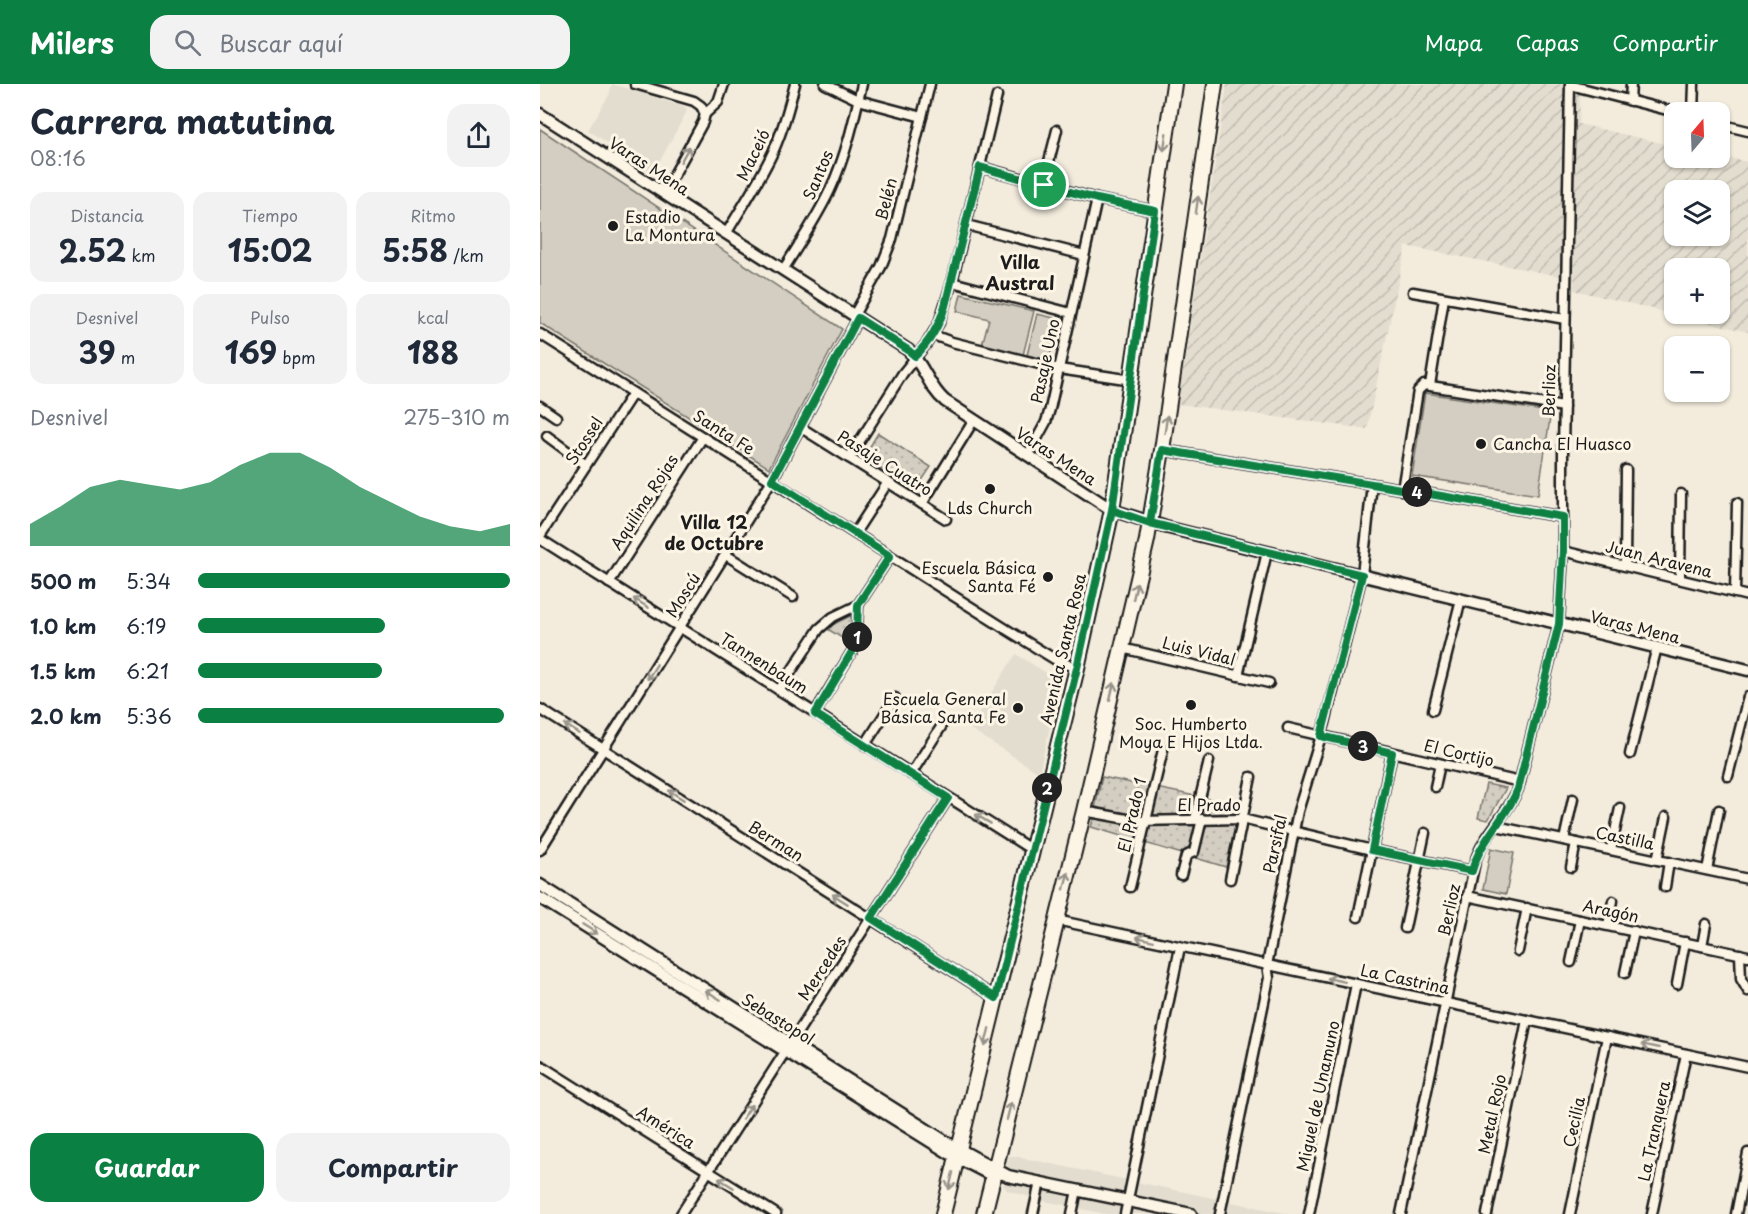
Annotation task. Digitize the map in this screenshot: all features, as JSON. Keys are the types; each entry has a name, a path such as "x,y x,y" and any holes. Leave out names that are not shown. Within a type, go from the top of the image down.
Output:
{"main road":[{"name":"Avenida Santa Rosa","path":"943,1214 1077,668 1112,510 1174,84"},
{"path":"984,1214 997,1172 1084,811 1150,523 1215,84"}],"street":[{"path":"634,84 698,103 705,114"},
{"path":"664,193 703,122 705,114 718,102 724,84"},
{"name":"Maceió","path":"726,234 774,152 795,84"},
{"path":"825,84 858,100 922,117"},
{"name":"Santos","path":"783,270 830,192 844,156 862,84"},
{"name":"Belén","path":"856,316 881,267 892,239 930,84"},
{"path":"1570,84 1664,109"},
{"name":"Berlioz","path":"1401,1214 1472,871 1479,852 1512,802 1520,782 1559,624 1563,550 1570,84"},
{"path":"1630,101 1631,84"},
{"path":"1693,102 1694,84"},
{"path":"849,458 903,373 933,335 943,315 997,96"},
{"name":"Varas Mena","path":"540,114 908,350 915,356 932,387 941,398 1112,510 1150,523 1748,670"},
{"path":"1730,127 1748,131"},
{"path":"1044,185 1057,130"},
{"path":"980,167 1097,199 1155,211"},
{"name":"Pasaje Uno","path":"1028,455 1048,416 1097,199"},
{"path":"966,225 1084,255"},
{"path":"952,282 1071,313"},
{"path":"1413,292 1565,320"},
{"path":"1430,385 1444,298"},
{"name":"Moscú","path":"540,850 804,429 856,316"},
{"name":"Santa Fe","path":"540,334 1056,660 1077,668"},
{"path":"933,335 952,342 1059,369 1132,380"},
{"path":"1402,490 1418,391 1421,386 1430,385 1564,407"},
{"name":"Stossel","path":"540,537 633,393"},
{"path":"540,406 556,417"},
{"path":"922,504 974,420"},
{"name":"Pasaje Cuatro","path":"804,429 946,519"},
{"path":"547,436 586,465"},
{"name":"Aquilina Rojas","path":"609,583 703,437"},
{"path":"1162,450 1563,517"},
{"path":"1625,565 1626,470"},
{"path":"855,533 888,482"},
{"name":"Parsifal","path":"1220,1214 1269,978 1267,965 1293,832 1321,736 1362,575 1372,484"},
{"path":"1680,579 1681,494"},
{"path":"1735,593 1737,502"},
{"name":"Tannenbaum","path":"540,537 1032,850"},
{"name":"Juan Aravena","path":"1563,550 1748,596"},
{"path":"1238,676 1267,552"},
{"path":"726,555 793,597"},
{"path":"779,690 819,629 833,617 858,605 890,556"},
{"path":"1434,710 1461,599"},
{"path":"815,714 853,650 857,635 858,605"},
{"path":"1630,754 1657,647"},
{"name":"Luis Vidal","path":"1122,648 1269,683"},
{"path":"1728,776 1748,697"},
{"path":"865,745 895,698"},
{"name":"Berman","path":"540,709 996,998"},
{"path":"911,774 941,727"},
{"name":"El Cortijo","path":"1288,728 1520,782"},
{"name":"El Prado 1","path":"1130,887 1163,750"},
{"path":"1358,917 1392,753"},
{"path":"1181,875 1186,856 1194,852 1209,761"},
{"path":"1435,787 1440,764"},
{"path":"1230,879 1251,777"},
{"name":"Mercedes","path":"681,1214 948,798"},
{"path":"1564,840 1573,799"},
{"path":"1611,850 1620,808"},
{"path":"1707,870 1719,810"},
{"name":"El Prado","path":"1084,811 1145,822 1242,819 1472,871"},
{"path":"1657,860 1666,817"},
{"name":"Castilla","path":"1496,826 1748,879"},
{"path":"1405,928 1425,833"},
{"path":"1570,867 1576,843"},
{"path":"1665,887 1669,862"},
{"name":"Sebastopol","path":"540,885 788,1048"},
{"name":"Aragón","path":"1467,896 1744,955"},
{"name":"Sebastopol","path":"540,898 957,1153 997,1172 1191,1214"},
{"path":"1608,925 1613,901"},
{"path":"1518,951 1527,908"},
{"name":"La Castrina","path":"1056,920 1748,1067"},
{"path":"1571,962 1580,920"},
{"path":"1702,946 1706,924"},
{"path":"1625,973 1634,931"},
{"path":"1677,984 1686,942"},
{"path":"1125,1214 1180,947"},
{"path":"1744,955 1741,979 1748,991"},
{"name":"Miguel de Unamuno","path":"1309,1214 1356,984"},
{"name":"Metal Rojo","path":"1487,1214 1527,1020"},
{"name":"Cecilia","path":"1570,1214 1607,1037"},
{"name":"La Tranquera","path":"1652,1214 1686,1054"},
{"name":"América","path":"540,1065 776,1214"},
{"path":"1736,1214 1748,1154"},
{"path":"1034,1214 1040,1182"},
{"path":"1072,1214 1077,1190"}],"shaded area":[{"path":"612,84 685,107 687,111 655,170 650,171 588,130 609,95"},
{"path":"1227,84 1581,84 1579,124 1664,144 1664,168 1730,168 1730,158 1748,162 1748,332 1715,324 1730,324 1730,258 1664,258 1664,312 1574,290 1574,279 1406,246 1367,429 1178,404"},
{"name":"Estadio La Montura","path":"540,129 842,329 769,468 540,323"},
{"path":"961,294 1034,311 1023,355 982,345 989,319 957,311"},
{"path":"1037,314 1059,319 1049,360 1027,355"},
{"name":"Cancha El Huasco","path":"1425,393 1551,412 1538,495 1412,476"},
{"path":"878,433 931,467 915,491 863,458"},
{"path":"850,616 852,619 850,643 826,628"},
{"name":"Escuela General Básica Santa Fe","path":"1016,654 1056,679 1059,688 1039,773 969,728"},
{"path":"1102,777 1240,805 1238,815 1138,817 1095,808"},
{"path":"1486,784 1506,788 1488,820 1478,818"},
{"path":"1094,817 1140,826 1236,823 1226,867 1091,827"},
{"path":"1491,848 1514,853 1506,894 1483,889"},
{"path":"1009,1156 1289,1214 1105,1214 1040,1200 1007,1190 1003,1186"}],"place":[{"name":"Estadio La Montura","path":"613,226"},
{"name":"Cancha El Huasco","path":"1481,444"},
{"name":"Lds Church","path":"990,489"},
{"name":"Escuela Básica Santa Fé","path":"1048,577"},
{"name":"Soc. Humberto Moya E Hijos Ltda.","path":"1191,705"},
{"name":"Escuela General Básica Santa Fe","path":"1018,708"}],"district":[{"name":"Villa Austral","path":"1020,273"},
{"name":"Villa 12 de Octubre","path":"714,533"}],"route":[{"path":"1044,185 980,167 945,306 933,335 915,356 858,318 772,480 890,556 858,605 856,643 850,657 815,714 948,798 871,918 996,998 1077,668 1112,510 1150,523 1362,575 1321,736 1392,753 1372,850 1472,871 1481,848 1509,808 1518,789 1559,624 1563,517 1162,450 1150,523 1131,517 1112,510 1155,211 1044,185"}]}
